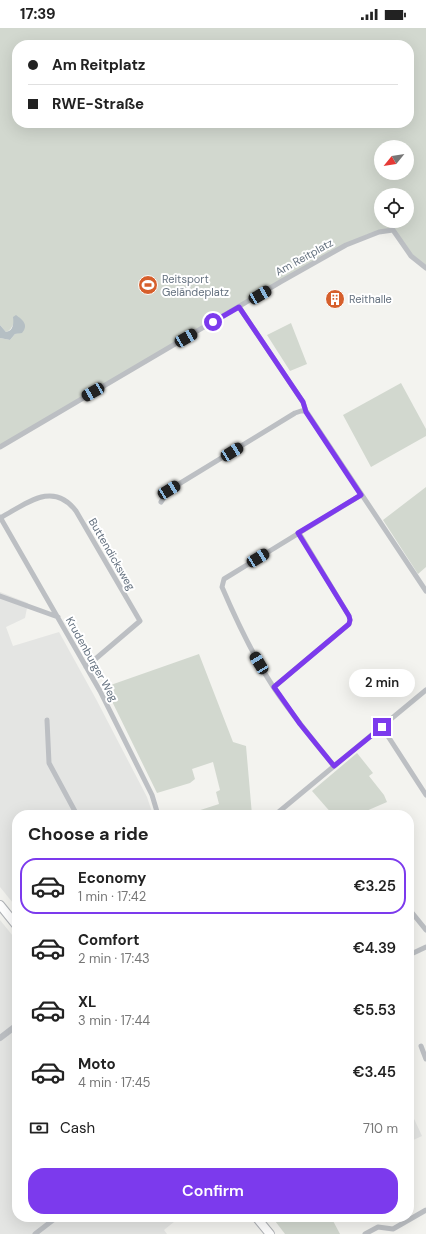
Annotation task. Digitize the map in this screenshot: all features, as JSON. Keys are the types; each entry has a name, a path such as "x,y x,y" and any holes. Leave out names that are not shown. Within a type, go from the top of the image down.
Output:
{"main road":[{"path":"0,905 12,920"},
{"path":"260,1222 270,1234"}],"street":[{"name":"Am Reitplatz","path":"0,447 346,245 379,232 393,230 411,256 426,268"},
{"path":"239,307 303,402 306,412 426,592"},
{"path":"161,502 169,490 175,486 295,412 306,412"},
{"name":"Buttendicksweg","path":"0,518 32,500 51,495 63,498 76,511 140,621 86,667"},
{"path":"334,766 300,724 274,687 252,651 236,620 222,586 222,582 224,579 361,495"},
{"name":"Krudenburger Weg","path":"0,518 103,697 152,795 156,810"},
{"path":"274,687 349,624 350,620 298,533"},
{"path":"0,596 58,617"},
{"path":"281,810 426,690"},
{"path":"47,720 49,763 74,810"},
{"path":"382,727 426,794"},
{"path":"414,915 426,930"},
{"path":"414,953 426,947"},
{"path":"0,1038 12,1029"},
{"path":"421,1046 426,1059"},
{"path":"414,1217 426,1210"},
{"path":"36,1234 50,1222"},
{"path":"366,1234 378,1227 393,1229 405,1222"}],"shaded area":[{"path":"0,28 426,28 426,266 412,254 393,228 366,235 0,445 0,338 10,340 15,334 19,333 14,323 10,330 6,332 0,325"},
{"path":"16,315 25,325 22,333 15,334 10,340 0,338 0,325 6,332 12,329 13,317"},
{"path":"291,323 307,364 290,371 267,335"},
{"path":"401,383 426,429 426,436 371,467 343,415"},
{"path":"426,487 426,567 418,574 383,520"},
{"path":"0,592 28,603 25,618 6,627 13,646 59,632 147,797 151,810 12,810 12,902 0,887"},
{"path":"199,654 233,742 246,746 252,810 200,810 219,804 216,792 220,790 213,762 192,769 195,779 190,783 157,793 105,687"},
{"path":"357,753 373,773 369,776 384,795 387,802 369,810 329,810 312,791"},
{"path":"0,920 12,935 12,1222 174,1222 164,1230 167,1234 0,1234"},
{"path":"414,1119 422,1136 414,1140"},
{"path":"276,1222 334,1222 340,1234 285,1234"}],"place":[{"name":"Reitsport Geländeplatz","path":"148,285"},
{"name":"Reithalle","path":"335,299"}],"route":[{"path":"213,322 239,307 303,402 306,412 361,495 298,533 349,616 349,624 274,687 300,724 334,766 382,727"}]}
